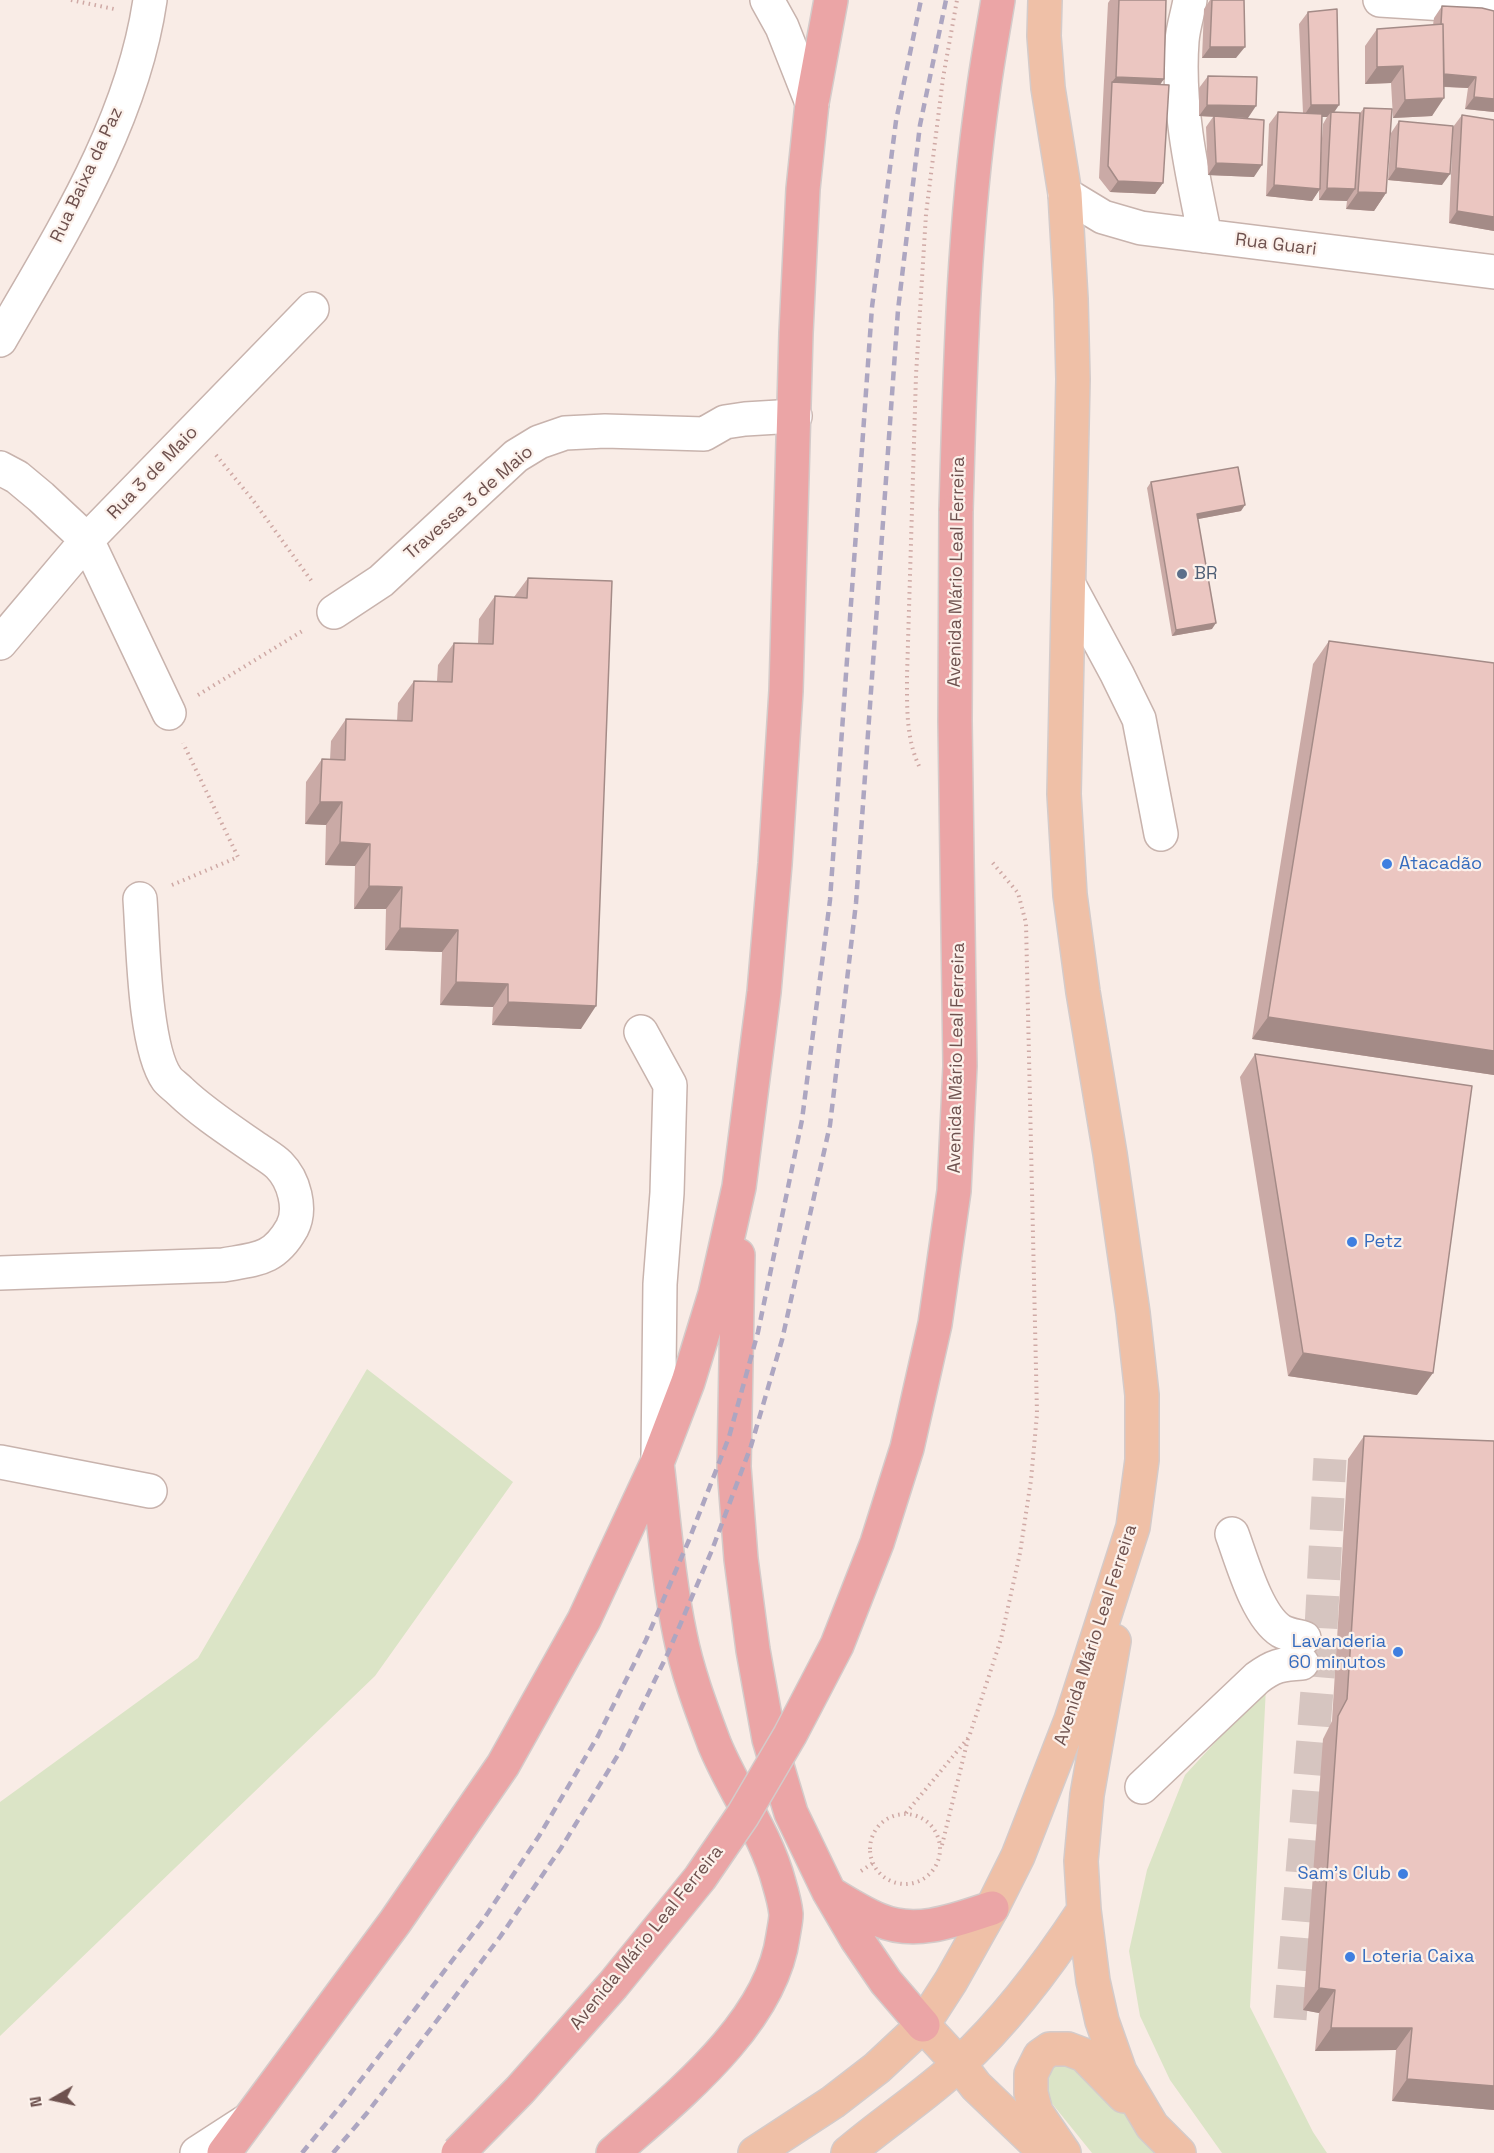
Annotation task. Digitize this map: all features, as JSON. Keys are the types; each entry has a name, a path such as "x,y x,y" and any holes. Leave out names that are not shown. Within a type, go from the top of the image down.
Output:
{"highway":[{"path":"224,2153 395,1922 503,1765 584,1620 657,1464 688,1382 714,1294 739,1187 764,992 786,691 799,246 812,103 831,0"},
{"name":"Avenida Mário Leal Ferreira","path":"458,2153 520,2090 613,1985 700,1878 743,1815 790,1735 837,1645 877,1543 906,1448 935,1323 954,1191 960,1066 955,722 956,511 961,361 970,221 982,96 998,0"},
{"path":"739,1187 734,1467 741,1559 753,1650 769,1739 791,1813 829,1892 856,1938 886,1982 922,2025"},
{"path":"613,2153 687,2088 743,2025 770,1985 781,1951 786,1915 779,1881 762,1840 715,1743 680,1636 670,1576 657,1464"},
{"path":"829,1892 881,1921 904,1926 933,1926 992,1908"}],"main road":[{"name":"Avenida Mário Leal Ferreira","path":"755,2153 833,2102 877,2068 922,2025 951,1981 992,1908 1018,1856 1071,1720 1132,1527 1142,1460 1142,1395 1112,1165 1083,992 1070,895 1064,794 1073,380 1071,299 1065,194 1048,88 1044,36 1045,0"},
{"path":"1132,1527 1087,1795 1081,1861 1084,1910 1093,1981 1102,2021 1120,2072 1152,2126"},
{"path":"848,2153 959,2064 1005,2016 1053,1958 1084,1910"},
{"path":"922,2025 959,2064 976,2086 1046,2153"},
{"path":"1064,2153 1036,2112 1031,2093 1031,2074 1040,2056 1050,2049 1068,2049 1084,2055 1179,2153"}],"street":[{"path":"767,0 782,27 812,103"},
{"path":"1190,0 1182,38 1181,79 1192,172 1205,236"},
{"path":"1380,0 1494,7"},
{"name":"Rua Baixa da Paz","path":"0,340 70,217 107,142 132,76 148,8"},
{"name":"Rua Guari","path":"1065,194 1103,217 1141,228 1494,272"},
{"name":"Rua 3 de Maio","path":"0,643 87,540 312,309"},
{"name":"Travessa 3 de Maio","path":"334,612 381,581 516,456 538,442 565,434 605,431 704,434 725,422 795,416"},
{"path":"0,468 17,477 33,490 87,540 169,713"},
{"path":"1069,585 1139,719 1161,834"},
{"path":"0,1273 223,1265 253,1260 272,1253 284,1242 295,1222 296,1198 290,1180 279,1165 194,1105 166,1078 156,1052 150,1026 140,899"},
{"path":"641,1032 670,1085 667,1193 660,1284 657,1464"},
{"path":"0,1462 150,1491"},
{"path":"1142,1787 1257,1678 1303,1650 1269,1621 1261,1608 1232,1534"},
{"path":"197,2153 252,2118"}],"path":[{"path":"71,0 148,8"},
{"path":"140,899 238,857 169,713 334,612 252,499 195,429"},
{"path":"940,1852 940,1840 935,1830 918,1816 894,1815 876,1829 871,1840 870,1852 873,1863 888,1881 899,1885 911,1885 932,1874 938,1864 969,1737"}],"green space":[{"path":"367,1369 513,1482 375,1676 0,2036 0,1802 198,1658"},
{"path":"1266,1687 1250,2007 1313,2132 1327,2153 1222,2153 1170,2080 1140,2016 1129,1951 1147,1870 1185,1775"},
{"path":"1074,2060 1168,2153 1092,2153 1046,2096 1044,2080 1050,2066"}],"building":[{"path":"1119,0 1166,0 1164,79 1116,77"},
{"path":"1212,0 1244,0 1245,47 1210,47"},
{"path":"1442,6 1482,8 1494,11 1494,99 1474,97 1476,77 1444,74"},
{"path":"1337,9 1339,105 1311,105 1308,12"},
{"path":"1443,24 1444,98 1405,100 1403,66 1377,67 1377,29"},
{"path":"1208,76 1257,77 1256,106 1207,105"},
{"path":"1112,82 1169,85 1163,183 1118,181 1108,166"},
{"path":"1364,108 1392,109 1386,193 1358,192"},
{"path":"1278,112 1322,114 1320,189 1274,185"},
{"path":"1331,112 1360,113 1355,189 1327,188"},
{"path":"1462,115 1494,120 1494,217 1457,211"},
{"path":"1214,116 1264,120 1262,165 1216,163"},
{"path":"1399,121 1453,126 1450,174 1396,168"},
{"name":"BR","path":"1238,467 1245,505 1197,514 1216,623 1176,630 1151,482"},
{"path":"528,578 612,581 596,1006 508,1002 508,984 456,982 458,930 400,928 402,887 369,886 370,844 340,842 342,802 320,802 322,759 345,760 346,719 412,721 414,681 452,682 454,643 493,644 495,596 527,598"},
{"name":"Atacadão","path":"1329,641 1494,663 1494,1051 1268,1017"},
{"name":"Petz","path":"1255,1054 1472,1086 1433,1373 1303,1353"},
{"name":"Sam's Club","path":"1364,1436 1494,1441 1494,2086 1407,2079 1412,2028 1331,2028 1335,1990 1319,1988 1338,1716 1347,1699"}],"tunnel":[{"path":"1290,2019 1319,1666 1330,1459"}],"railway":[{"path":"302,2153 481,1923 539,1836 598,1736 646,1640 689,1540 729,1437 758,1332 802,1120 830,900 872,307 896,121 921,0"},
{"path":"333,2153 367,2113 500,1937 561,1848 621,1750 668,1653 712,1550 751,1446 782,1340 830,1125 856,903 898,310 920,125 946,0"}],"place":[{"name":"BR","path":"1182,574"},
{"name":"Atacadão","path":"1387,864"},
{"name":"Petz","path":"1352,1242"},
{"name":"Lavanderia 60 minutos","path":"1398,1652"},
{"name":"Sam's Club","path":"1403,1874"},
{"name":"Loteria Caixa","path":"1350,1957"}]}
